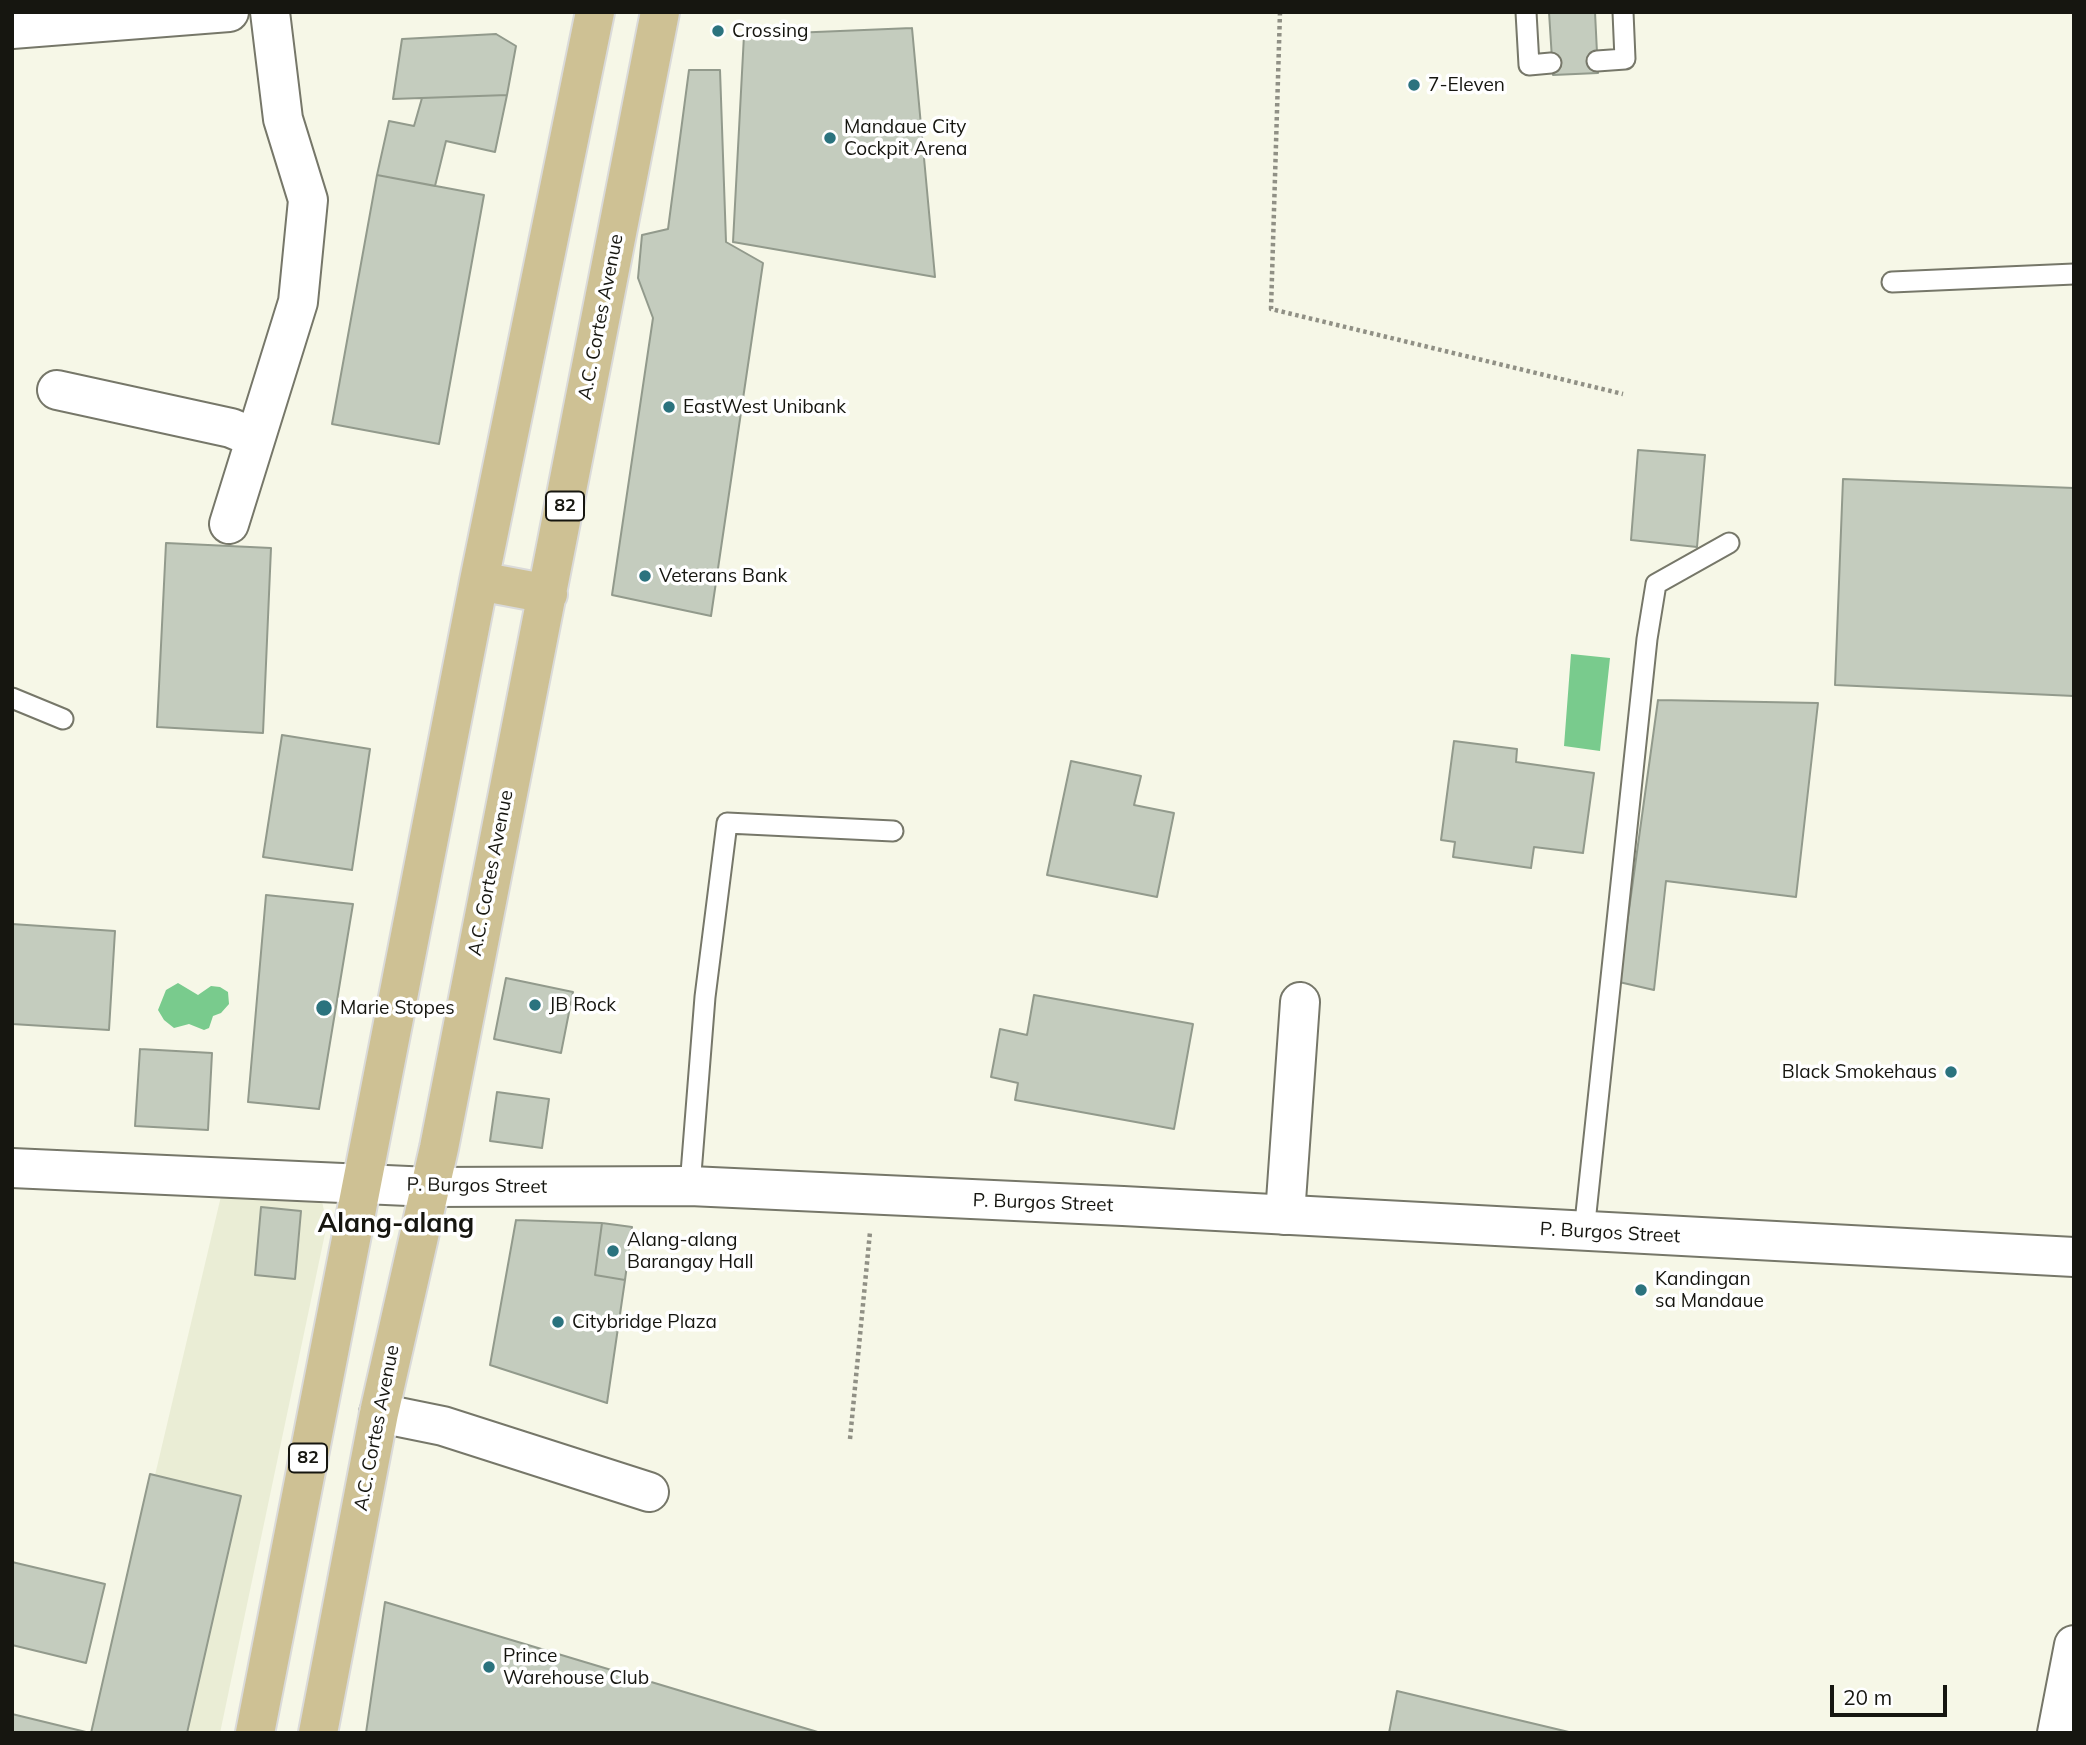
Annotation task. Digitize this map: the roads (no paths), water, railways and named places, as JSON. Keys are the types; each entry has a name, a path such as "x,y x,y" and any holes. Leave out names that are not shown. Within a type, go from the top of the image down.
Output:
{"main road":[{"name":"82","path":"255,1733 479,581 595,12"},
{"name":"A.C. Cortes Avenue","path":"318,1733 379,1413 429,1187 548,594 660,12"},
{"path":"479,581 548,594"}],"street":[{"path":"12,29 229,12"},
{"path":"229,524 298,302 308,200 283,119 270,12"},
{"path":"57,390 231,428 255,438"},
{"path":"1285,1215 1300,1002"},
{"name":"P. Burgos Street","path":"12,1168 429,1187 690,1186 2074,1257"},
{"path":"379,1413 443,1426 649,1492"},
{"path":"2057,1733 2074,1645"}],"lane":[{"path":"1526,12 1529,65 1552,64"},
{"path":"1597,61 1625,59 1623,12"},
{"path":"1892,282 2074,274"},
{"path":"1584,1232 1645,653 1656,584 1729,543"},
{"path":"12,698 63,719"},
{"path":"690,1186 705,997 727,823 893,831"}],"place":[{"name":"Crossing","path":"718,31"},
{"name":"7-Eleven","path":"1414,85"},
{"name":"Mandaue City Cockpit Arena","path":"830,138"},
{"name":"EastWest Unibank","path":"669,407"},
{"name":"Veterans Bank","path":"645,576"},
{"name":"JB Rock","path":"535,1005"},
{"name":"Marie Stopes","path":"324,1008"},
{"name":"Black Smokehaus","path":"1951,1072"},
{"name":"Alang-alang Barangay Hall","path":"613,1251"},
{"name":"Kandingan sa Mandaue","path":"1641,1290"},
{"name":"Citybridge Plaza","path":"558,1322"},
{"name":"Prince Warehouse Club","path":"489,1667"}],"district":[{"name":"Alang-alang","path":"396,1224"}]}
